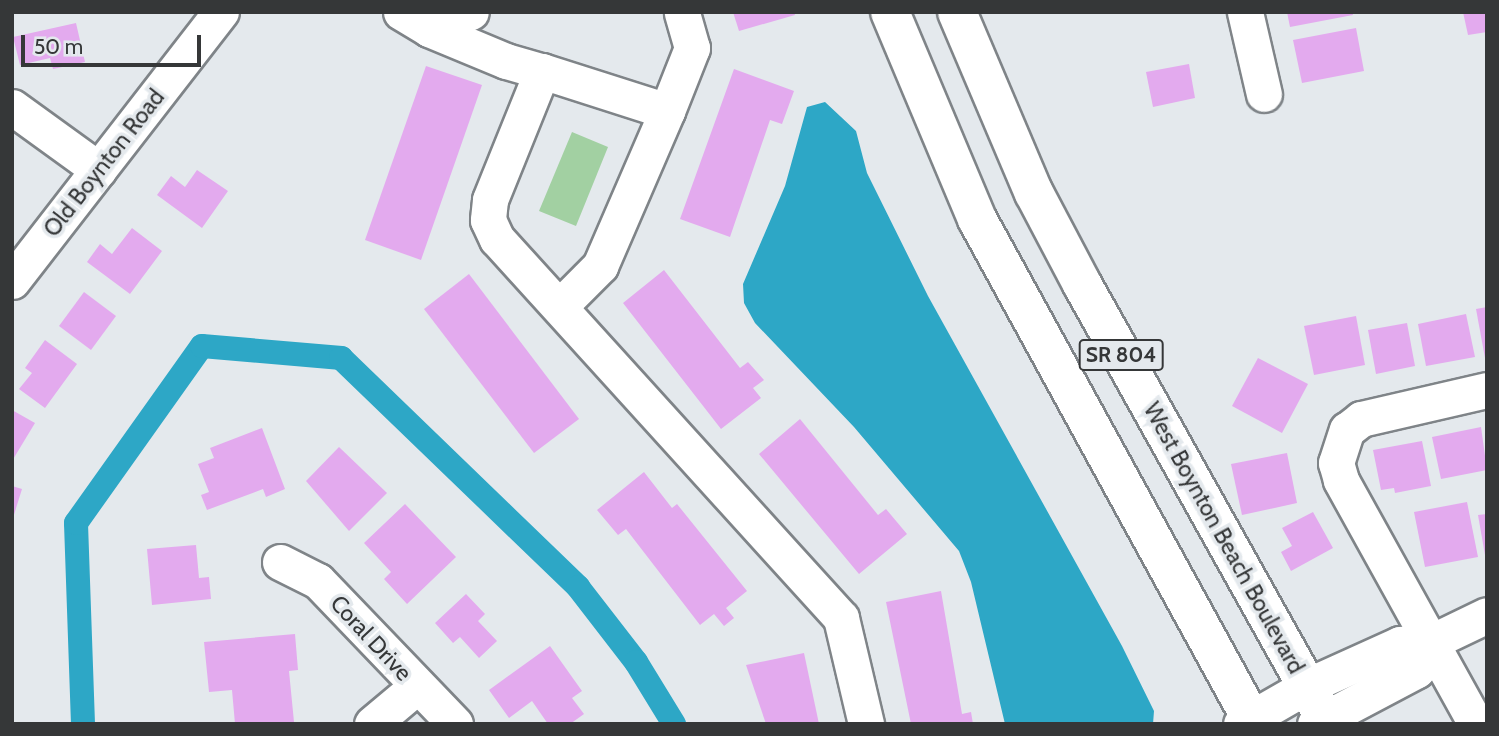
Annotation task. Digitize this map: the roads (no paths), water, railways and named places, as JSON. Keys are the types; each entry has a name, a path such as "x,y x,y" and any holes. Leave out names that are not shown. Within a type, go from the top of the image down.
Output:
{"main road":[{"name":"SR 804","path":"890,12 977,219 1249,722"},
{"name":"West Boynton Beach Boulevard","path":"957,12 989,94 1058,239 1319,713"}],"street":[{"name":"Old Boynton Road","path":"12,281 221,12"},
{"path":"415,20 471,12"},
{"path":"560,306 600,266 667,111 692,48 682,12"},
{"path":"1245,12 1264,94"},
{"path":"415,20 506,61 667,111"},
{"path":"542,71 490,200 488,220 497,239 841,618 866,724"},
{"path":"12,107 100,170"},
{"path":"1476,724 1341,480 1336,463 1338,445 1347,430 1361,419 1487,390"},
{"name":"Coral Drive","path":"280,562 317,581 416,687 455,724"},
{"path":"1249,722 1319,713 1401,644 1431,642 1487,615"},
{"path":"372,724 416,687"}],"water":[{"path":"825,102 856,131 867,173 928,296 1122,646 1154,711 1153,724 1005,724 971,582 959,551 854,427 755,323 744,303 743,284 785,186 807,107"}],"waterway":[{"path":"83,724 76,523 202,346 341,358 578,587 636,662 674,724"}]}
